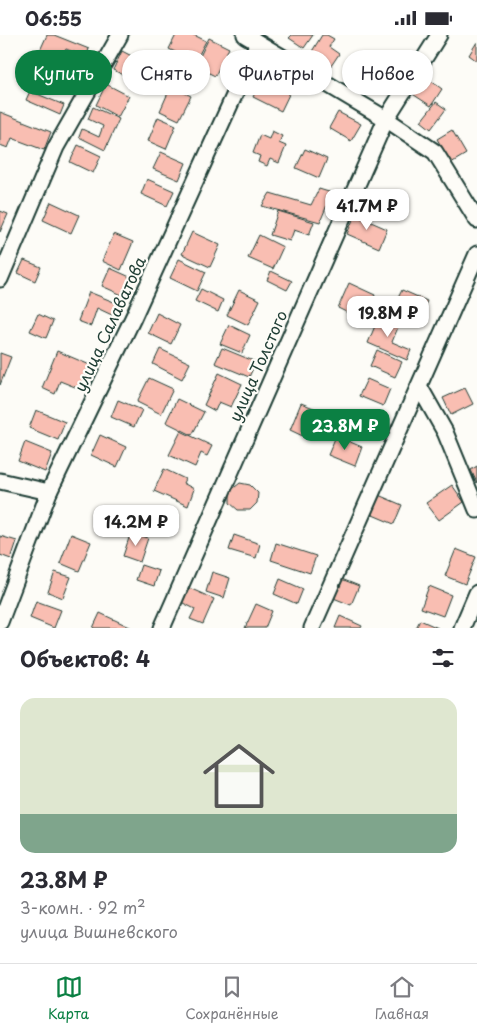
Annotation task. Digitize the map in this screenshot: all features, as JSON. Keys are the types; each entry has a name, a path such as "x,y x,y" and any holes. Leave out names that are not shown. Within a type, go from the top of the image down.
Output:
{"street":[{"path":"0,279 56,147 120,35"},
{"path":"245,35 386,119 435,152 477,220"},
{"name":"улица Толстого","path":"162,628 386,119 439,35"},
{"name":"улица Салаватова","path":"0,622 49,492 133,318 258,43"},
{"path":"312,628 477,254"},
{"path":"419,385 445,432 477,510"},
{"path":"0,481 49,492"},
{"path":"462,628 477,593"}],"building":[{"path":"47,35 54,35 89,49 89,50 40,50"},
{"path":"176,35 194,35 206,41 201,50 169,49"},
{"path":"292,35 313,35 304,48 289,38"},
{"path":"322,35 327,35 334,39 329,47 339,54 332,64 332,50 313,50"},
{"path":"209,38 229,48 228,50 220,50 220,66 215,76 210,74 210,50 203,50"},
{"path":"477,42 477,61 469,55"},
{"path":"122,51 122,74 113,70"},
{"path":"433,82 442,89 431,106 414,95 433,95"},
{"path":"112,87 122,92 122,95 129,96 118,117 96,105 101,95 112,95"},
{"path":"28,95 40,95 64,105 60,115 26,100"},
{"path":"167,95 191,96 179,120 160,111"},
{"path":"254,95 289,95 281,111 253,97"},
{"path":"436,102 446,109 431,129 421,121"},
{"path":"93,107 119,119 105,150 79,137 82,129 99,137 103,126 88,119"},
{"path":"0,112 51,132 44,150 12,138 8,148 0,145"},
{"path":"338,112 361,124 351,141 329,128"},
{"path":"158,117 176,125 166,149 148,141"},
{"path":"452,130 466,154 451,163 437,139"},
{"path":"272,131 282,136 279,143 286,146 279,163 270,159 267,166 258,162 260,156 253,153 260,135 269,139"},
{"path":"78,145 101,156 93,173 70,162"},
{"path":"305,149 327,159 319,178 296,168"},
{"path":"161,152 186,163 179,180 153,169"},
{"path":"147,179 174,191 167,206 141,194"},
{"path":"319,189 332,193 320,222 262,206 270,193 311,205"},
{"path":"51,202 79,215 71,233 43,220"},
{"path":"0,211 8,214 0,232"},
{"path":"278,211 314,222 309,235 294,230 290,241 270,235"},
{"path":"355,215 387,229 379,248 347,234"},
{"path":"192,232 220,245 210,267 182,254"},
{"path":"114,234 133,242 121,270 102,261"},
{"path":"259,235 283,247 273,269 248,258"},
{"path":"179,259 206,272 197,291 170,278"},
{"path":"24,260 41,267 35,281 18,273"},
{"path":"110,268 130,277 122,295 102,286"},
{"path":"271,271 292,281 287,290 267,280"},
{"path":"349,283 375,295 369,312 361,309 358,318 338,308"},
{"path":"201,289 223,300 218,312 195,301"},
{"path":"239,290 260,300 248,325 227,315"},
{"path":"402,290 427,301 419,319 393,308"},
{"path":"89,292 119,304 114,316 97,308 91,326 78,321"},
{"path":"157,313 180,325 171,344 148,333"},
{"path":"38,314 53,321 46,338 30,331"},
{"path":"379,316 399,325 392,342 411,350 407,360 368,343"},
{"path":"229,325 250,335 242,353 220,344"},
{"path":"222,348 256,362 249,377 215,363"},
{"path":"160,349 190,363 182,379 153,364"},
{"path":"377,350 402,362 395,377 370,366"},
{"path":"57,351 90,365 80,389 60,381 55,394 42,388"},
{"path":"0,353 11,357 0,385"},
{"path":"219,373 242,384 231,407 219,402 215,411 204,405"},
{"path":"149,378 173,389 161,414 137,402"},
{"path":"367,379 390,389 383,406 359,396"},
{"path":"465,388 473,404 451,415 443,398"},
{"path":"177,399 204,412 192,435 166,422"},
{"path":"118,400 142,410 134,427 111,417"},
{"path":"301,403 321,411 309,439 290,430"},
{"path":"36,410 65,422 58,440 29,428"},
{"path":"181,431 212,446 207,456 201,453 195,467 169,455"},
{"path":"100,435 126,447 117,467 91,455"},
{"path":"336,436 362,447 355,466 328,455"},
{"path":"25,442 52,453 45,472 18,461"},
{"path":"477,466 477,483 471,470"},
{"path":"164,469 185,479 183,483 194,489 188,506 154,491"},
{"path":"240,483 250,485 258,493 257,503 250,510 238,510 230,503 230,491"},
{"path":"452,485 464,502 439,520 426,503"},
{"path":"376,494 402,505 394,524 368,513"},
{"path":"131,532 148,538 140,562 123,556"},
{"path":"71,534 91,542 79,571 60,563"},
{"path":"234,535 260,544 256,558 229,550"},
{"path":"0,536 17,541 11,559 0,555"},
{"path":"276,543 316,556 310,573 271,560"},
{"path":"456,549 476,557 465,584 445,576"},
{"path":"141,565 159,571 154,586 136,580"},
{"path":"55,572 71,577 63,598 48,592"},
{"path":"212,572 230,578 224,598 206,592"},
{"path":"339,578 359,586 351,605 331,597"},
{"path":"280,579 303,589 297,604 274,594"},
{"path":"429,586 451,595 443,616 421,608"},
{"path":"187,587 214,599 203,624 190,619 195,609 181,602"},
{"path":"36,601 61,610 54,628 30,618"},
{"path":"256,604 272,611 265,628 245,628"},
{"path":"100,613 132,628 93,628"},
{"path":"340,616 362,626 361,628 335,628"},
{"path":"420,620 438,628 416,628"}]}
